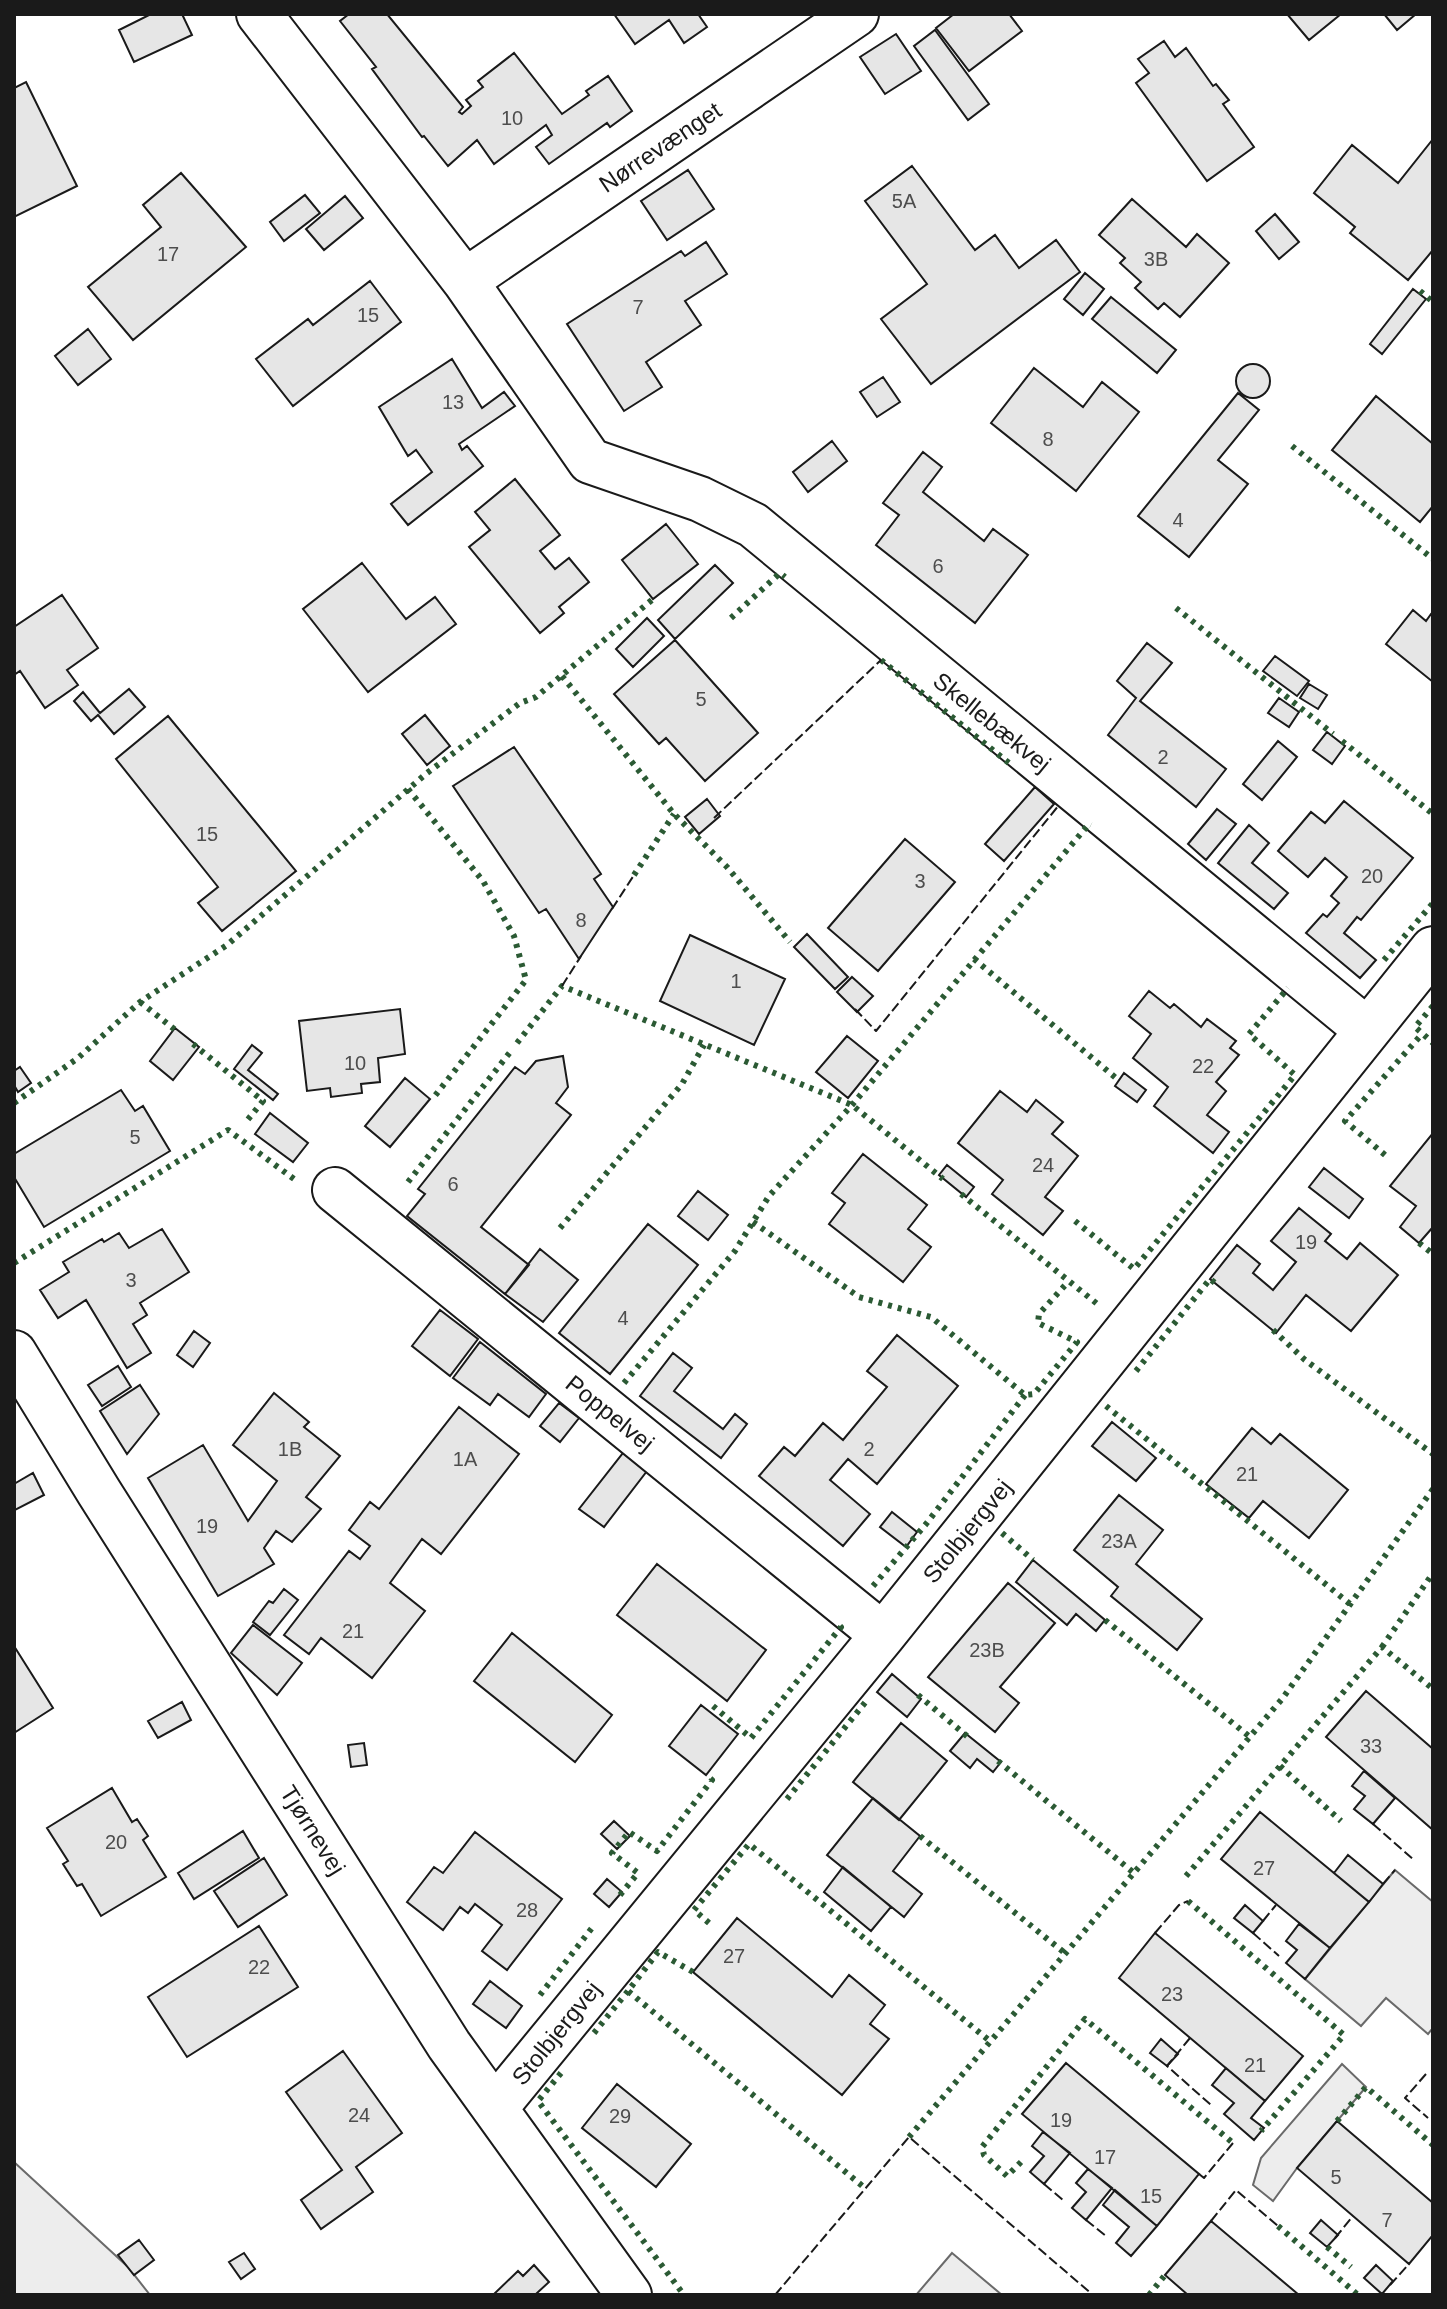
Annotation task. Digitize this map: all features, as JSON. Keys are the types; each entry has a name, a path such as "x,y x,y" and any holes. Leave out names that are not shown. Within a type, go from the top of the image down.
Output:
{"street":[{"path":"259,14 465,281"},
{"name":"Nørrevænget","path":"465,281 856,14"},
{"name":"Skellebækvej","path":"465,281 590,461 700,499 753,525 1367,1030"},
{"name":"Stolbjergvej","path":"495,2108 883,1635 1433,949"},
{"name":"Poppelvej","path":"335,1190 883,1635"},
{"name":"Tjørnevej","path":"14,1353 441,2032 629,2295"}],"shaded area":[{"path":"1395,1870 1433,1902 1433,2028 1428,2034 1386,1998 1361,2026 1305,1979"},
{"path":"1342,2064 1366,2087 1273,2201 1253,2185 1261,2158"},
{"path":"14,2162 128,2267 150,2295 14,2295"},
{"path":"952,2253 1002,2295 916,2295"}],"building":[{"path":"151,14 182,14 192,35 134,62 119,30"},
{"path":"349,14 387,14 463,107 459,112 462,114 471,106 466,100 483,87 478,81 514,53 562,114 589,95 586,91 608,76 632,111 610,127 607,123 549,164 536,147 552,135 546,125 494,164 477,140 448,166 422,137 372,69 376,67 340,21"},
{"path":"614,14 698,14 707,27 684,43 669,20 635,44"},
{"path":"954,14 1009,14 1022,31 969,71 936,28"},
{"path":"1287,14 1341,14 1309,40"},
{"path":"1384,14 1416,14 1397,30"},
{"path":"935,30 989,104 968,120 914,46"},
{"path":"896,34 921,71 885,94 860,57"},
{"path":"1164,41 1175,57 1186,48 1213,86 1216,84 1229,100 1223,104 1254,147 1207,181 1136,83 1149,73 1138,59"},
{"path":"26,82 77,186 14,217 14,88"},
{"path":"1433,139 1433,250 1408,280 1350,233 1355,227 1314,193 1352,145 1398,183"},
{"path":"912,166 975,250 995,235 1019,268 1056,240 1080,272 931,384 881,319 927,284 865,201"},
{"path":"688,170 714,209 667,240 641,201"},
{"path":"181,173 246,247 133,340 88,287 161,227 143,205"},
{"path":"305,195 320,213 284,241 270,222"},
{"path":"345,196 363,218 324,250 306,229"},
{"path":"1132,199 1186,247 1197,234 1229,263 1180,317 1164,303 1158,309 1135,288 1141,282 1120,263 1125,258 1099,235"},
{"path":"1275,214 1299,242 1279,259 1256,231"},
{"path":"706,242 727,274 685,301 701,325 646,362 662,387 624,411 567,324 681,251 685,256"},
{"path":"1085,273 1104,289 1083,315 1064,299"},
{"path":"370,281 401,322 293,406 256,359 308,319 313,325"},
{"path":"1413,289 1426,299 1382,354 1370,344"},
{"path":"1111,297 1176,350 1157,373 1092,319"},
{"path":"88,329 111,359 78,385 55,356"},
{"path":"452,359 482,408 504,392 515,406 459,444 462,450 467,446 483,466 408,525 391,504 432,472 416,450 408,456 379,407"},
{"path":"1253,364 1265,369 1270,381 1265,393 1253,398 1241,393 1236,381 1241,369"},
{"path":"1034,368 1083,407 1102,382 1139,412 1076,491 991,423"},
{"path":"883,377 900,402 877,417 860,392"},
{"path":"1238,393 1259,410 1218,460 1248,484 1189,557 1138,516"},
{"path":"1376,396 1433,444 1433,506 1420,522 1332,450"},
{"path":"832,441 847,461 808,492 793,472"},
{"path":"923,452 942,467 923,492 984,541 993,529 1028,555 975,623 876,545 899,515 883,503"},
{"path":"515,479 560,535 540,551 555,569 569,558 589,582 559,607 564,613 540,633 469,547 490,530 475,512"},
{"path":"666,524 698,564 653,599 622,560"},
{"path":"362,563 406,619 435,597 456,624 368,692 303,609"},
{"path":"715,565 733,583 675,639 658,620"},
{"path":"62,595 98,648 67,670 78,685 45,708 20,671 14,675 14,627"},
{"path":"1413,610 1426,621 1433,615 1433,682 1386,644"},
{"path":"647,618 664,636 633,667 616,649"},
{"path":"675,640 758,733 705,781 666,738 659,744 614,694"},
{"path":"1147,643 1172,663 1140,701 1226,769 1196,807 1108,735 1136,698 1117,681"},
{"path":"1275,656 1309,681 1297,696 1263,671"},
{"path":"1309,684 1327,695 1318,709 1300,698"},
{"path":"129,689 145,707 114,734 98,715 91,721 74,701 83,692 100,713"},
{"path":"1279,698 1299,712 1289,727 1268,713"},
{"path":"425,715 450,746 427,765 402,734"},
{"path":"168,716 296,871 222,931 198,903 218,887 116,759"},
{"path":"1327,732 1345,746 1332,764 1313,750"},
{"path":"1278,741 1297,757 1262,800 1243,784"},
{"path":"514,747 601,874 594,879 613,907 579,959 546,909 539,913 453,786"},
{"path":"1035,787 1054,804 1004,861 985,844"},
{"path":"707,799 720,816 699,834 685,817"},
{"path":"1344,801 1413,858 1361,920 1357,917 1344,933 1376,960 1360,978 1306,933 1323,914 1327,917 1339,903 1331,896 1347,877 1325,858 1308,877 1278,851 1311,812 1325,823"},
{"path":"1217,809 1236,824 1206,860 1188,844"},
{"path":"1249,825 1269,843 1252,863 1288,893 1274,909 1218,863"},
{"path":"905,839 955,882 878,971 828,928"},
{"path":"807,934 848,977 835,989 794,947"},
{"path":"690,935 785,979 754,1045 660,1001"},
{"path":"852,977 873,996 857,1012 837,992"},
{"path":"1149,991 1170,1008 1174,1004 1201,1027 1207,1019 1236,1041 1230,1048 1239,1055 1216,1082 1226,1091 1207,1115 1229,1132 1213,1153 1154,1106 1168,1087 1133,1058 1151,1034 1129,1016"},
{"path":"400,1009 405,1054 378,1058 380,1082 361,1084 362,1093 331,1097 330,1088 307,1091 299,1021"},
{"path":"175,1028 199,1047 173,1080 150,1061"},
{"path":"847,1036 878,1061 848,1098 816,1072"},
{"path":"252,1045 262,1053 248,1070 278,1094 273,1100 234,1069"},
{"path":"563,1056 568,1087 556,1103 571,1115 481,1227 529,1265 505,1294 407,1216 425,1194 418,1189 515,1067 525,1074 536,1061"},
{"path":"20,1067 31,1083 18,1092 14,1085 14,1071"},
{"path":"1124,1073 1146,1090 1137,1102 1115,1086"},
{"path":"405,1078 430,1099 390,1147 365,1126"},
{"path":"121,1090 135,1111 143,1106 170,1151 44,1227 14,1177 14,1154"},
{"path":"1000,1091 1027,1112 1036,1100 1063,1122 1052,1134 1078,1156 1045,1197 1063,1211 1043,1235 992,1194 1003,1180 958,1143"},
{"path":"270,1113 308,1143 293,1162 255,1134"},
{"path":"1433,1133 1433,1227 1419,1243 1400,1227 1416,1206 1390,1186"},
{"path":"863,1154 927,1205 908,1229 931,1247 903,1282 829,1224 845,1203 832,1193"},
{"path":"947,1165 974,1187 966,1197 939,1175"},
{"path":"1324,1168 1363,1199 1349,1218 1309,1187"},
{"path":"698,1191 728,1215 708,1240 678,1216"},
{"path":"1299,1208 1331,1234 1325,1241 1347,1259 1360,1243 1398,1275 1351,1331 1306,1295 1276,1333 1210,1279 1237,1245 1260,1264 1253,1273 1273,1290 1296,1262 1271,1241"},
{"path":"648,1224 698,1265 610,1374 559,1333"},
{"path":"162,1229 189,1272 140,1303 147,1315 133,1324 151,1353 127,1368 86,1300 58,1318 40,1290 69,1272 63,1262 102,1239 104,1242 119,1233 129,1248"},
{"path":"540,1249 578,1280 543,1322 505,1294"},
{"path":"440,1310 478,1339 450,1376 412,1346"},
{"path":"194,1331 210,1343 193,1367 177,1355"},
{"path":"897,1335 958,1386 877,1484 848,1459 830,1480 870,1514 843,1546 759,1476 784,1447 795,1456 823,1423 843,1440 887,1387 867,1371"},
{"path":"480,1342 546,1394 529,1417 498,1394 490,1405 453,1378"},
{"path":"673,1353 692,1368 674,1391 723,1429 735,1414 747,1424 721,1458 640,1396"},
{"path":"118,1366 131,1387 102,1406 88,1385"},
{"path":"140,1385 159,1414 127,1454 100,1411"},
{"path":"274,1393 309,1422 304,1427 340,1456 306,1497 321,1509 292,1542 276,1531 264,1548 274,1564 218,1596 148,1478 203,1445 248,1521 277,1481 233,1445"},
{"path":"559,1403 579,1418 560,1442 540,1426"},
{"path":"459,1407 519,1454 441,1554 422,1539 390,1583 425,1611 372,1678 321,1638 309,1654 284,1635 349,1551 360,1559 370,1546 349,1530 370,1502 379,1509"},
{"path":"1112,1422 1156,1458 1136,1481 1092,1446"},
{"path":"1252,1428 1271,1444 1280,1434 1348,1490 1309,1538 1263,1501 1249,1518 1206,1484"},
{"path":"623,1453 647,1471 604,1527 579,1509"},
{"path":"33,1473 44,1495 15,1510 14,1484"},
{"path":"1119,1495 1163,1530 1136,1564 1202,1619 1177,1650 1111,1596 1118,1587 1074,1550"},
{"path":"892,1512 917,1532 906,1547 880,1527"},
{"path":"1033,1560 1105,1620 1096,1631 1076,1614 1067,1625 1016,1582"},
{"path":"657,1564 766,1650 727,1701 617,1615"},
{"path":"1008,1583 1055,1623 1000,1687 1019,1703 995,1732 928,1677"},
{"path":"284,1589 298,1600 270,1635 253,1622 269,1601 273,1603"},
{"path":"253,1625 302,1663 277,1695 231,1653"},
{"path":"512,1633 612,1715 575,1762 474,1681"},
{"path":"14,1646 53,1708 14,1733"},
{"path":"892,1674 921,1699 907,1717 877,1692"},
{"path":"1366,1691 1433,1749 1433,1830 1326,1737"},
{"path":"182,1702 191,1720 158,1738 148,1721"},
{"path":"701,1705 738,1734 706,1775 669,1746"},
{"path":"901,1723 947,1761 899,1820 853,1782"},
{"path":"965,1733 1001,1762 993,1772 977,1759 970,1768 950,1751"},
{"path":"364,1743 367,1765 351,1767 348,1745"},
{"path":"1364,1771 1395,1798 1373,1824 1354,1809 1365,1796 1352,1786"},
{"path":"112,1788 132,1822 137,1819 148,1836 143,1840 166,1877 101,1916 82,1884 77,1886 63,1864 68,1861 47,1828"},
{"path":"873,1798 920,1836 893,1871 922,1894 904,1917 827,1855"},
{"path":"1260,1812 1369,1902 1330,1948 1221,1859"},
{"path":"614,1821 630,1836 617,1849 601,1834"},
{"path":"243,1831 259,1858 194,1899 178,1873"},
{"path":"475,1832 562,1899 507,1970 482,1951 502,1925 475,1904 468,1913 460,1907 443,1930 407,1902 434,1867 443,1873"},
{"path":"1348,1855 1383,1884 1369,1902 1334,1873"},
{"path":"264,1858 287,1895 238,1927 214,1891"},
{"path":"843,1867 891,1907 871,1931 824,1892"},
{"path":"607,1879 622,1892 609,1907 594,1894"},
{"path":"1245,1905 1263,1921 1253,1933 1234,1918"},
{"path":"737,1918 832,1997 849,1975 885,2005 870,2024 889,2039 842,2095 693,1972"},
{"path":"1299,1924 1330,1948 1305,1979 1286,1963 1297,1950 1286,1941"},
{"path":"259,1926 298,1987 187,2057 148,1997"},
{"path":"1155,1933 1303,2056 1265,2101 1119,1978"},
{"path":"490,1981 522,2006 506,2028 473,2004"},
{"path":"1161,2039 1178,2054 1167,2066 1150,2053"},
{"path":"343,2051 402,2133 356,2167 373,2192 321,2229 301,2200 342,2170 286,2092"},
{"path":"1066,2063 1199,2174 1157,2226 1022,2114"},
{"path":"1226,2068 1265,2101 1251,2118 1264,2128 1254,2140 1224,2114 1234,2103 1212,2085"},
{"path":"617,2084 691,2144 656,2187 582,2128"},
{"path":"1337,2121 1433,2203 1433,2235 1409,2264 1297,2168"},
{"path":"1043,2132 1070,2153 1044,2184 1030,2172 1044,2156 1032,2146"},
{"path":"1088,2169 1112,2188 1086,2220 1072,2208 1086,2192 1076,2183"},
{"path":"1115,2190 1157,2226 1131,2256 1116,2243 1129,2227 1103,2205"},
{"path":"1321,2220 1338,2235 1327,2247 1310,2233"},
{"path":"1211,2221 1299,2295 1188,2295 1165,2275"},
{"path":"139,2240 154,2260 134,2275 118,2255"},
{"path":"244,2253 255,2269 241,2279 229,2262"},
{"path":"534,2265 549,2282 537,2293 539,2295 493,2295 518,2271 523,2276"},
{"path":"1376,2265 1393,2281 1382,2294 1364,2278"}],"hedge":[{"path":"1420,291 1433,302"},
{"path":"1292,446 1433,559"},
{"path":"731,618 780,573 785,577"},
{"path":"14,1103 78,1058 140,1002 227,945 427,773 520,703 536,697 653,599"},
{"path":"1176,608 1333,734"},
{"path":"881,660 1009,763"},
{"path":"562,676 674,814 727,867 790,942"},
{"path":"1342,741 1433,814"},
{"path":"408,789 483,881 514,936 526,980 434,1097"},
{"path":"634,875 674,814"},
{"path":"624,1383 735,1251 769,1196 852,1105 1091,825"},
{"path":"1384,960 1433,903"},
{"path":"974,959 1116,1078"},
{"path":"517,1043 562,986 852,1105 943,1179"},
{"path":"1075,1221 1134,1269 1295,1075 1249,1034 1288,988"},
{"path":"140,1002 178,1032"},
{"path":"1433,1006 1415,1027 1433,1043"},
{"path":"1385,1155 1345,1121 1422,1034"},
{"path":"193,1044 263,1101 245,1123"},
{"path":"560,1228 682,1084 704,1045"},
{"path":"408,1182 511,1051"},
{"path":"14,1263 228,1130 294,1179"},
{"path":"961,1194 1101,1307"},
{"path":"753,1222 859,1297 931,1317 1025,1395 1034,1394 1077,1342 1038,1323 1039,1314 1068,1282"},
{"path":"1419,1243 1433,1254"},
{"path":"1136,1371 1210,1279 1215,1283"},
{"path":"1273,1330 1305,1360 1433,1454"},
{"path":"873,1586 926,1524 1025,1395"},
{"path":"1106,1406 1350,1604"},
{"path":"909,2137 1282,1699 1433,1489"},
{"path":"1002,1533 1033,1560"},
{"path":"1382,1647 1433,1573"},
{"path":"1105,1620 1250,1737"},
{"path":"713,1706 751,1738 841,1627 839,1625"},
{"path":"1186,1876 1382,1647 1433,1689"},
{"path":"918,1695 968,1737"},
{"path":"787,1799 868,1699"},
{"path":"998,1761 1134,1873"},
{"path":"1280,1766 1341,1821"},
{"path":"620,1895 638,1873 612,1853 629,1832 657,1851 712,1780 706,1775"},
{"path":"920,1836 1066,1954"},
{"path":"709,1923 694,1910 749,1844 991,2042"},
{"path":"1188,1901 1344,2035 1261,2131"},
{"path":"540,1995 595,1924"},
{"path":"693,1972 658,1952 628,1991 866,2189"},
{"path":"594,2033 628,1991"},
{"path":"1021,2162 1007,2176 984,2155 982,2147 1085,2019 1233,2143"},
{"path":"561,2073 538,2101 684,2295"},
{"path":"1337,2121 1366,2087 1433,2145"},
{"path":"1278,2226 1358,2295"},
{"path":"1327,2247 1351,2267"},
{"path":"1149,2295 1165,2275"}],"fence":[{"path":"714,818 881,660"},
{"path":"855,1009 876,1031 1059,805"},
{"path":"612,909 634,875"},
{"path":"562,986 581,956"},
{"path":"1373,1824 1415,1861"},
{"path":"1383,1884 1395,1870"},
{"path":"1155,1933 1179,1905 1188,1901"},
{"path":"1263,1921 1276,1905"},
{"path":"1253,1933 1279,1956"},
{"path":"1190,2038 1167,2066 1211,2105"},
{"path":"1426,2074 1405,2098 1428,2118"},
{"path":"775,2295 909,2137 1093,2295"},
{"path":"1199,2174 1204,2178 1233,2143"},
{"path":"1044,2184 1063,2200"},
{"path":"1211,2221 1236,2190 1278,2226"},
{"path":"1335,2238 1353,2216"},
{"path":"1086,2220 1106,2236"},
{"path":"1390,2285 1409,2264"}]}
